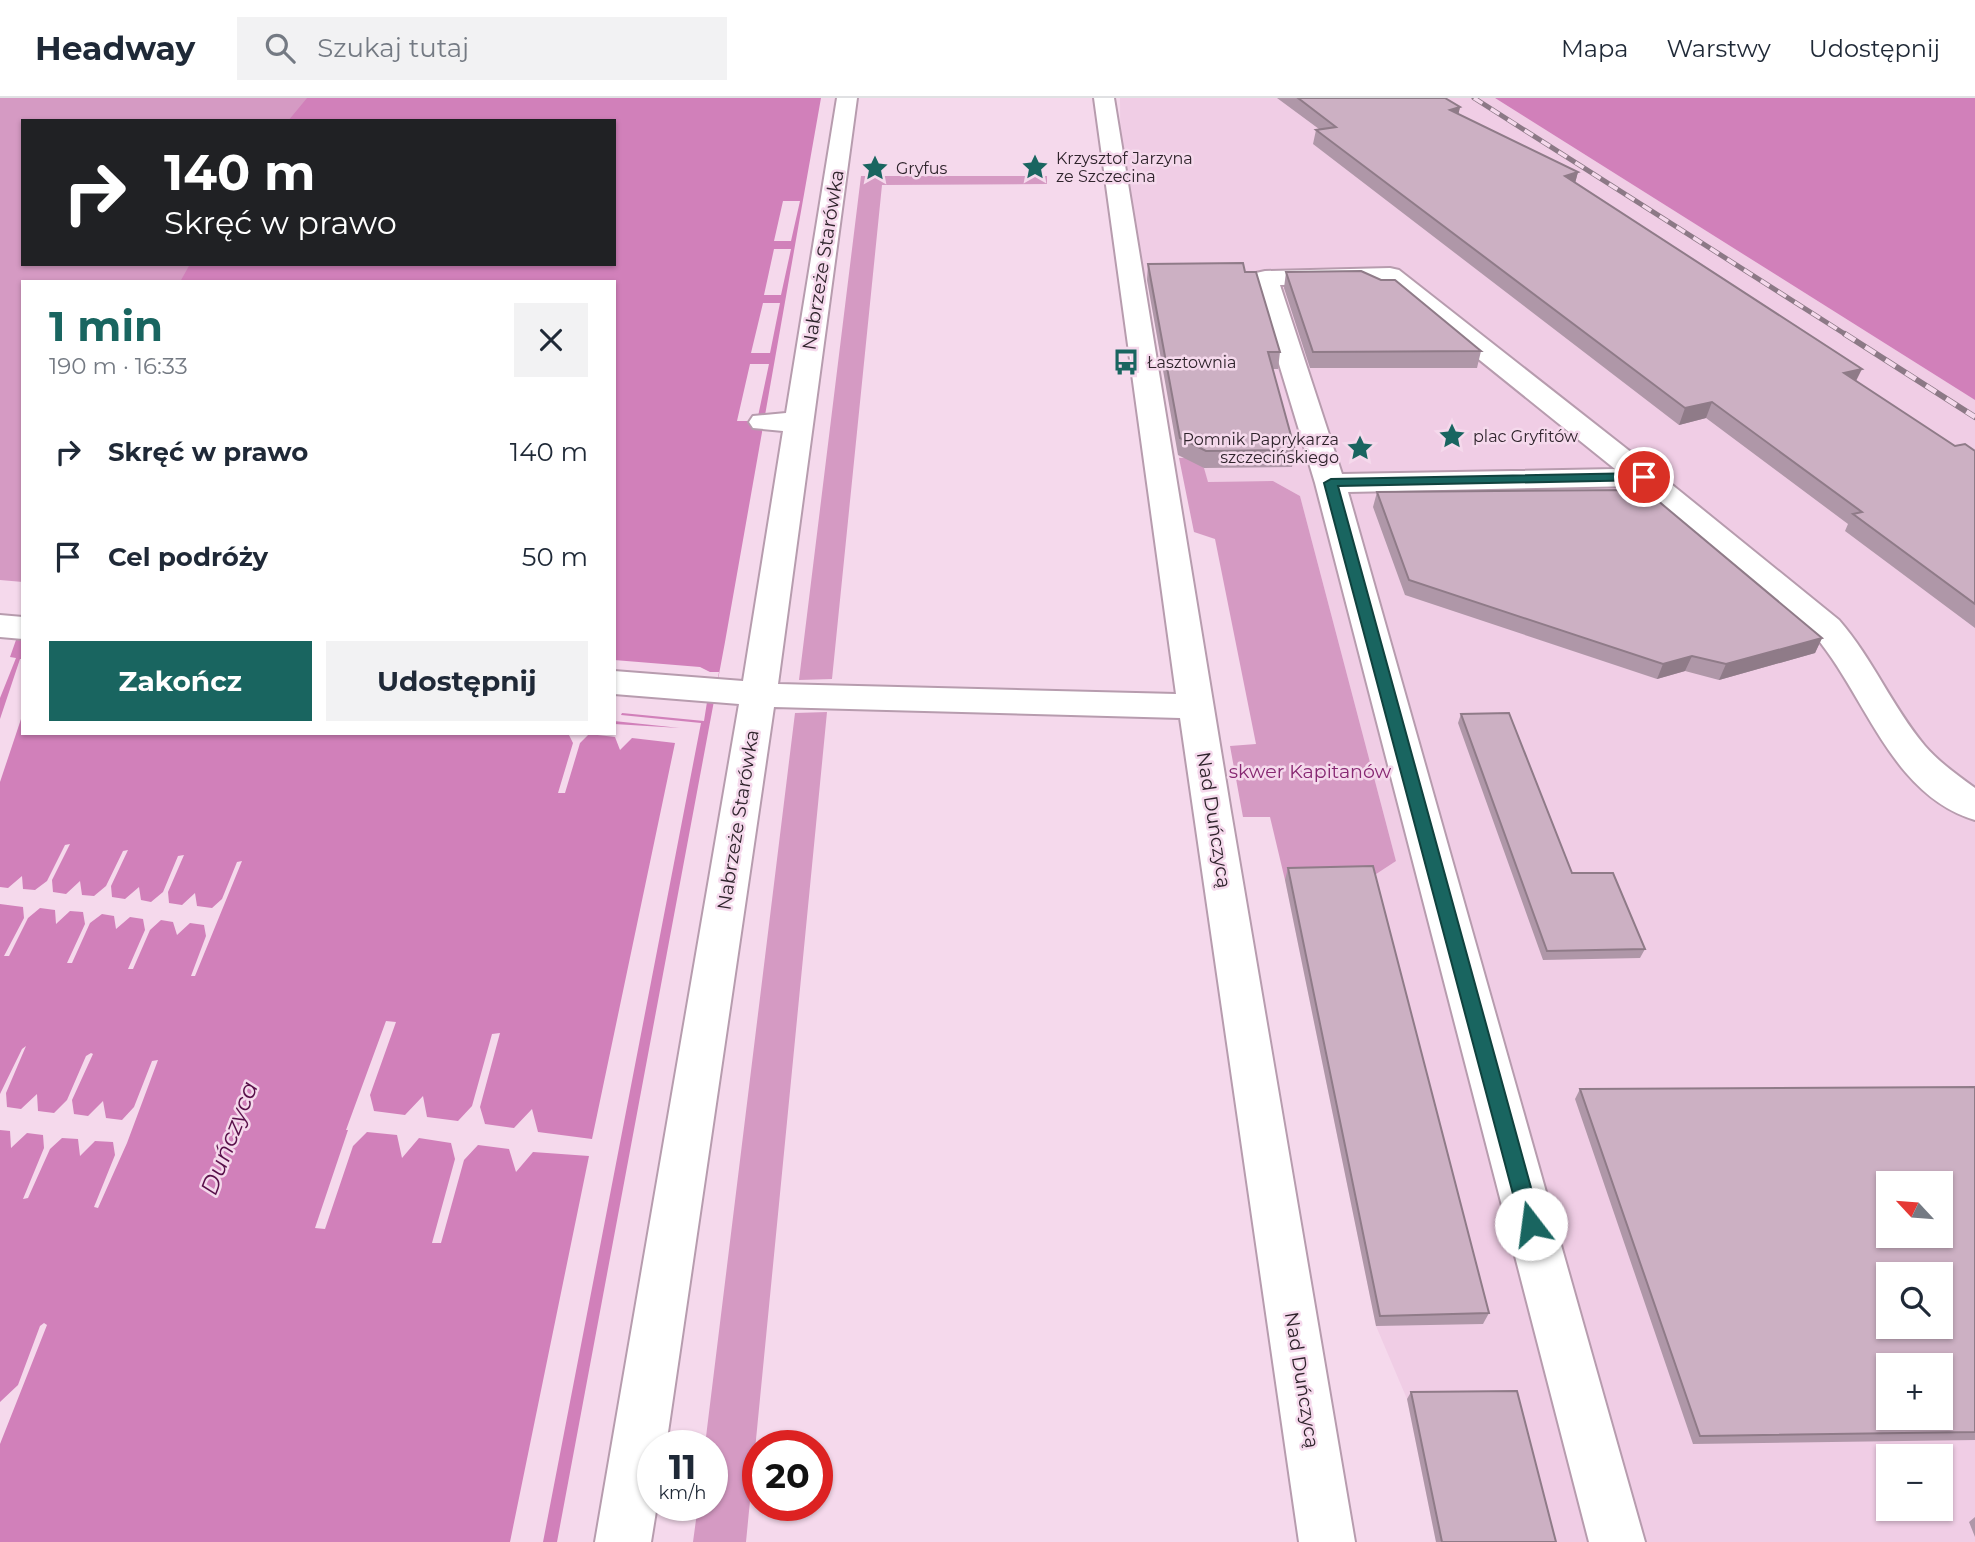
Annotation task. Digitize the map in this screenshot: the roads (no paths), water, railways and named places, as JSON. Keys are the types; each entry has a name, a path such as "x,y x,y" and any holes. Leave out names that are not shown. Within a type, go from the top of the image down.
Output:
{"street":[{"name":"Nabrzeże Starówka","path":"623,1542 758,694 781,422 847,98"},
{"name":"Nad Duńczycą","path":"1104,98 1327,1542"},
{"path":"1617,1542 1331,483 1265,278 1390,275 1644,477 1827,628 1848,650 1905,746 1928,772 1975,806"},
{"path":"1331,483 1644,477"},
{"path":"616,682 758,694 1196,706"}],"water":[{"name":"Duńczyca","path":"307,98 821,98 725,642 557,1542 0,1542 0,698 16,658 10,657 21,626 21,735 616,735 616,280 181,280 189,266 616,266 616,119 290,119"},
{"path":"1495,98 1975,98 1975,400"}],"railway":[{"path":"1474,98 1848,336"},
{"path":"1845,334 1975,417"}],"place":[{"name":"Krzysztof Jarzyna ze Szczecina","path":"1035,167"},
{"name":"Gryfus","path":"875,168"},
{"name":"Łasztownia","path":"1126,362"},
{"name":"plac Gryfitów","path":"1452,436"},
{"name":"Pomnik Paprykarza szczecińskiego","path":"1360,448"}],"park label":[{"name":"skwer Kapitanów","path":"1310,771"}]}
